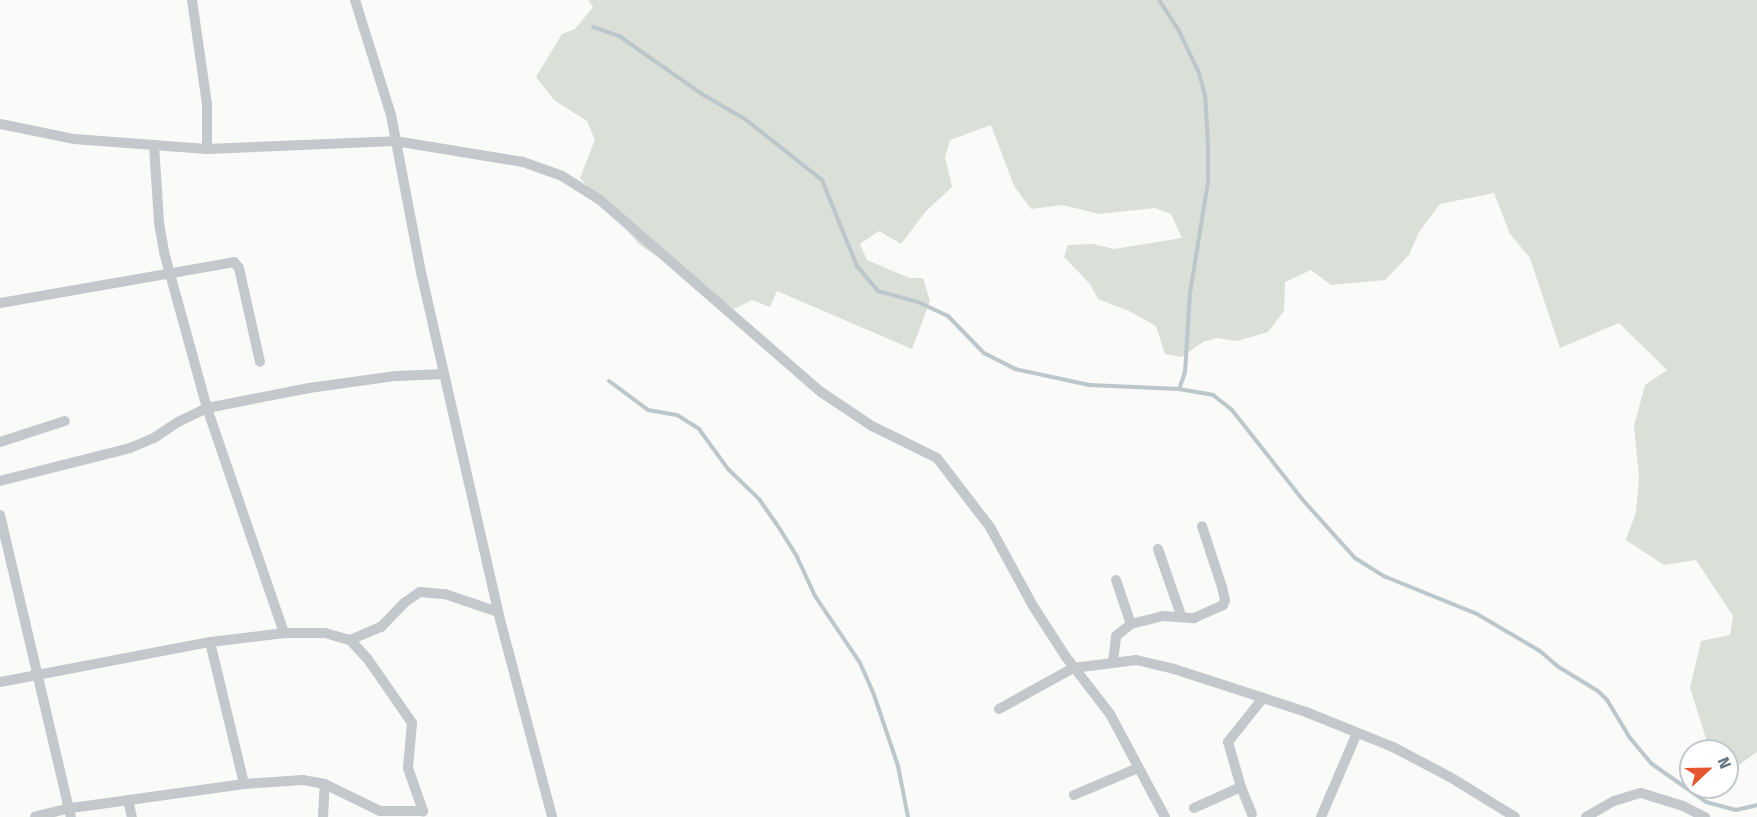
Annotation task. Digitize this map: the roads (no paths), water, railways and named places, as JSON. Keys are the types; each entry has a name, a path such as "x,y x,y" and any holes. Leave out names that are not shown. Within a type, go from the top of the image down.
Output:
{"street":[{"path":"192,0 207,104 207,149"},
{"path":"355,0 386,92 444,374 498,612 552,817"},
{"path":"0,124 74,139 207,149 395,141 523,162 562,176 600,200 821,392 872,426 937,458 990,527 1033,606 1073,668 1110,714 1165,817"},
{"path":"154,145 159,223 170,273 207,408 284,633"},
{"path":"0,303 231,262 237,264 260,362"},
{"path":"0,481 130,448 154,438 178,422 207,408 309,388 396,376 444,374"},
{"path":"0,442 65,422"},
{"path":"0,515 70,813"},
{"path":"1113,662 1116,636 1131,624 1162,616 1199,617 1218,608 1225,600 1202,526"},
{"path":"1158,549 1181,615"},
{"path":"1116,580 1131,624"},
{"path":"350,640 381,627 404,603 420,592 445,594 498,612"},
{"path":"0,682 210,642 284,633 325,633 350,640 367,658 412,723 408,768 424,814 380,811 325,784 303,780 244,784 128,800 70,813 35,817"},
{"path":"210,642 244,784"},
{"path":"999,709 1073,668 1113,662 1146,662 1263,699 1357,733 1420,761 1515,817"},
{"path":"1252,814 1228,743 1263,699"},
{"path":"1321,817 1357,733"},
{"path":"1074,795 1138,768"},
{"path":"323,817 325,784"},
{"path":"1194,808 1241,787"},
{"path":"1586,817 1614,801 1641,793 1683,806 1705,817"},
{"path":"128,800 132,817"}],"waterway":[{"path":"1159,0 1178,29 1199,73 1205,95 1208,143 1208,182 1190,293 1185,372 1179,389"},
{"path":"593,27 619,36 702,94 745,119 822,180 857,266 878,291 918,302 948,316 984,353 1015,369 1089,385 1179,389 1213,395 1232,410 1302,499 1355,558 1386,577 1477,614 1540,651 1557,666 1598,691 1607,700 1630,738 1652,764 1706,802 1736,810 1757,805"},
{"path":"609,381 648,410 677,415 699,429 728,469 759,499 776,523 797,557 815,596 860,663 873,692 898,766 908,817"}]}
